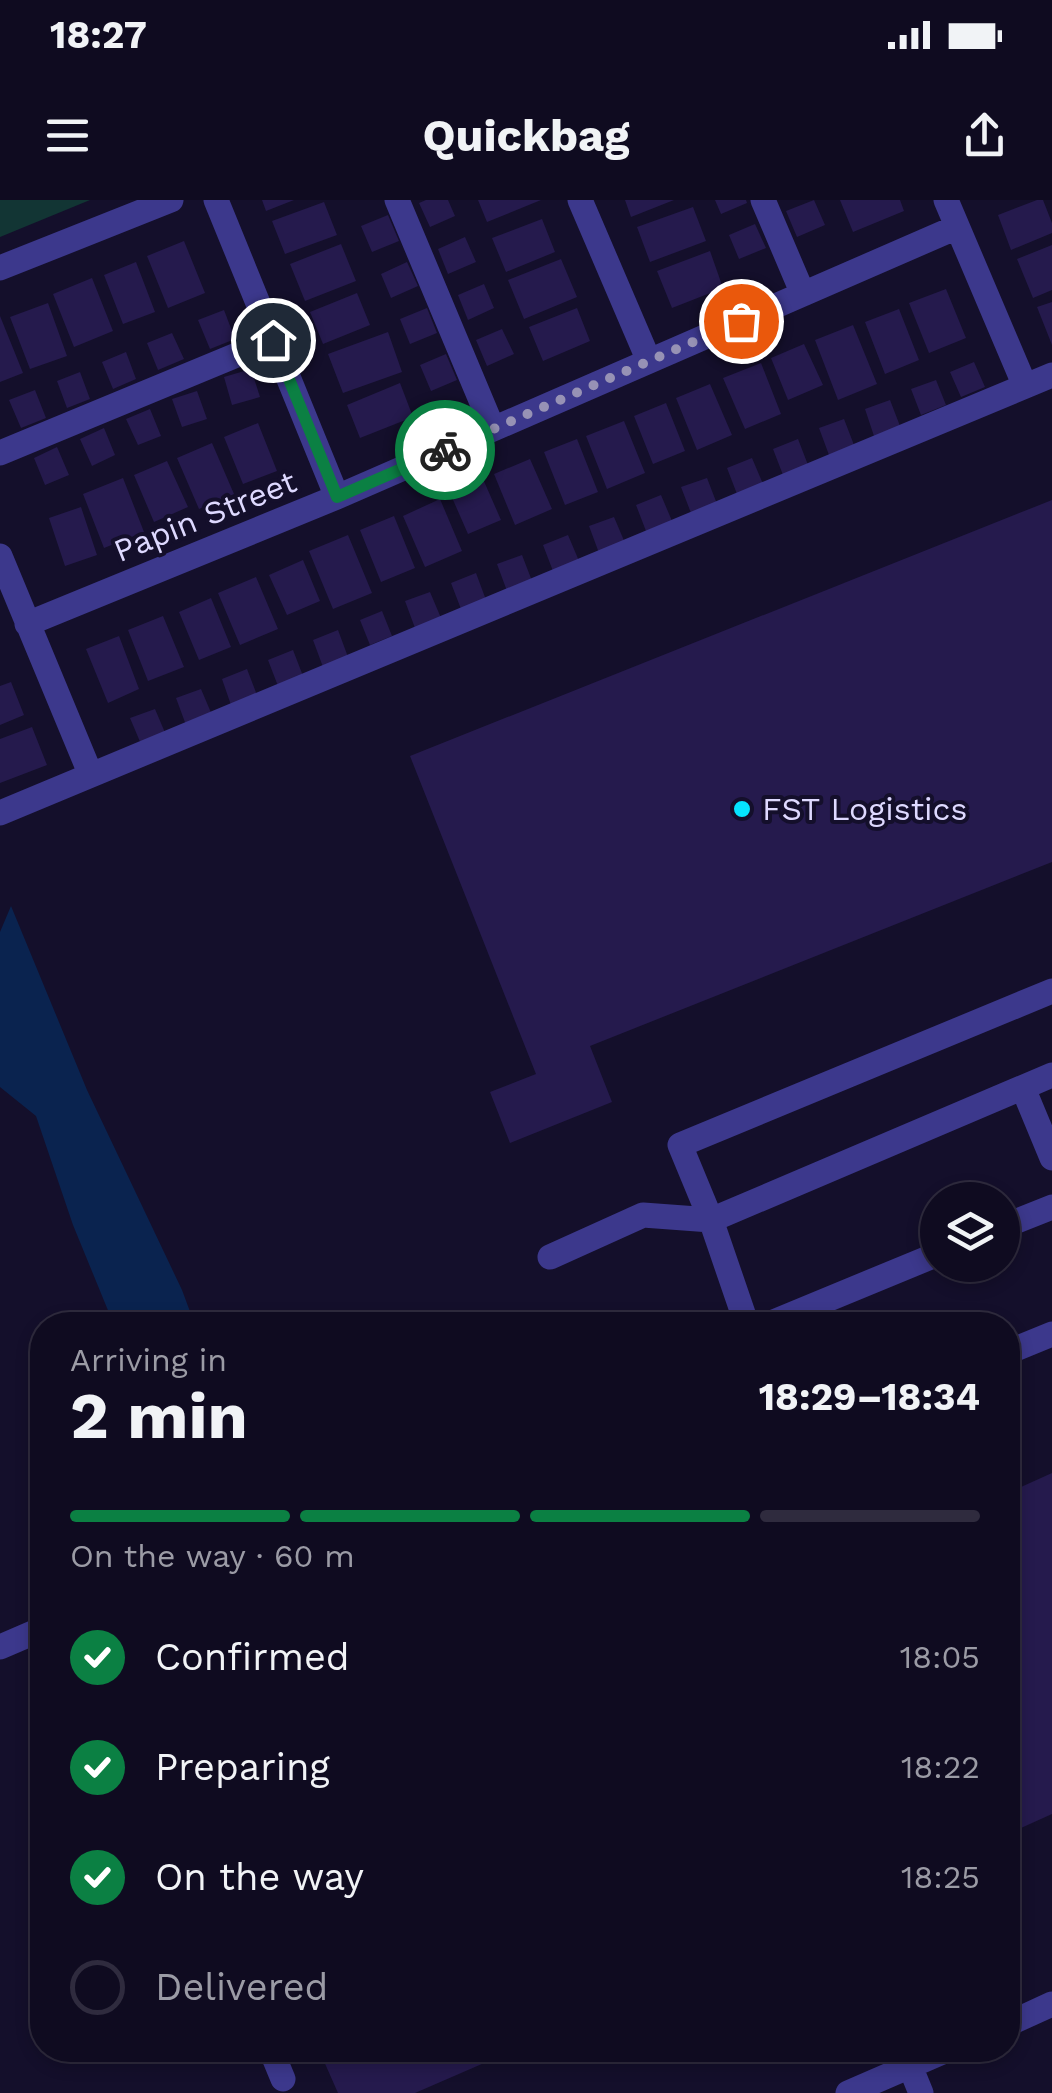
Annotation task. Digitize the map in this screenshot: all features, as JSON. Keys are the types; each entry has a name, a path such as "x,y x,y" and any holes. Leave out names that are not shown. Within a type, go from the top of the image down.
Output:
{"street":[{"path":"0,268 172,200"},
{"path":"216,200 337,497"},
{"path":"397,200 494,429"},
{"path":"580,200 649,361"},
{"path":"764,200 803,294"},
{"path":"946,200 1025,386"},
{"name":"Papin Street","path":"28,624 337,497 957,227"},
{"path":"0,453 273,340"},
{"path":"0,813 1052,375"},
{"path":"0,556 90,773"},
{"path":"744,1312 712,1220 680,1145 1052,991"},
{"path":"550,1257 644,1215 712,1220 1052,1075"},
{"path":"1024,1088 1052,1158"},
{"path":"1020,1220 1052,1207"},
{"path":"797,1312 920,1261"},
{"path":"1020,1347 1052,1334"},
{"path":"0,1647 30,1634"},
{"path":"1020,2019 1052,2004"},
{"path":"276,2062 283,2080"},
{"path":"848,2093 919,2062"},
{"path":"910,2066 921,2093"}],"green space":[{"path":"0,200 90,200 0,237"}],"water":[{"path":"11,906 87,1090 190,1312 109,1312 73,1225 36,1116 0,1087 0,932"}],"building":[{"path":"262,200 294,200 266,211"},
{"path":"448,200 455,216 430,227 419,203"},
{"path":"478,200 541,200 487,222"},
{"path":"625,200 674,200 631,217"},
{"path":"715,200 746,200 747,203 721,214"},
{"path":"814,200 825,225 797,237 786,211"},
{"path":"840,200 900,200 904,211 853,232"},
{"path":"1043,200 1052,233 1011,250 998,215"},
{"path":"324,202 337,235 285,254 272,221"},
{"path":"693,207 706,241 650,262 637,227"},
{"path":"388,215 399,241 372,252 361,226"},
{"path":"542,219 555,252 506,272 492,238"},
{"path":"755,224 766,248 739,259 729,235"},
{"path":"465,237 476,262 448,274 438,249"},
{"path":"184,241 205,293 168,308 147,256"},
{"path":"341,244 356,281 305,301 290,264"},
{"path":"1052,245 1052,290 1033,298 1017,259"},
{"path":"710,251 723,288 672,308 657,271"},
{"path":"561,259 577,297 524,319 508,280"},
{"path":"136,262 155,312 123,324 104,275"},
{"path":"407,262 418,286 391,298 381,274"},
{"path":"92,278 113,331 74,347 53,294"},
{"path":"484,284 494,308 468,320 458,295"},
{"path":"946,289 966,338 929,353 909,303"},
{"path":"357,293 370,325 323,344 310,312"},
{"path":"1052,302 1052,345 1037,307"},
{"path":"48,303 67,356 30,369 10,317"},
{"path":"427,308 437,333 410,344 400,319"},
{"path":"577,308 590,341 543,361 529,327"},
{"path":"899,309 919,360 885,374 865,322"},
{"path":"224,310 235,339 210,349 198,320"},
{"path":"0,316 23,373 0,382"},
{"path":"853,325 877,384 838,400 815,340"},
{"path":"502,329 514,354 487,366 476,340"},
{"path":"388,332 402,372 343,393 328,354"},
{"path":"172,333 184,359 158,370 147,343"},
{"path":"804,344 823,385 788,400 771,358"},
{"path":"126,352 136,379 113,389 102,362"},
{"path":"446,354 457,380 431,391 420,365"},
{"path":"974,362 985,387 961,397 950,372"},
{"path":"761,363 781,414 745,429 723,378"},
{"path":"251,369 260,397 232,405 224,377"},
{"path":"80,372 90,399 67,408 57,381"},
{"path":"936,380 946,405 921,415 911,389"},
{"path":"400,383 413,417 360,438 347,405"},
{"path":"710,384 732,435 697,450 676,398"},
{"path":"35,390 46,418 21,428 9,400"},
{"path":"197,391 207,419 182,427 172,399"},
{"path":"890,400 900,426 874,436 865,409"},
{"path":"666,403 685,451 653,464 634,416"},
{"path":"150,409 161,436 138,445 126,419"},
{"path":"844,419 854,445 829,455 819,428"},
{"path":"624,421 645,473 607,489 586,436"},
{"path":"258,423 277,471 243,484 224,437"},
{"path":"104,428 115,455 92,466 80,439"},
{"path":"577,439 598,492 565,505 544,452"},
{"path":"798,439 808,465 783,475 773,449"},
{"path":"212,443 234,494 199,509 177,458"},
{"path":"57,447 69,475 45,485 34,458"},
{"path":"752,458 763,484 737,494 727,468"},
{"path":"530,459 552,509 515,525 494,474"},
{"path":"167,461 188,507 154,522 134,475"},
{"path":"123,478 144,532 104,548 83,494"},
{"path":"707,478 717,504 691,513 681,487"},
{"path":"483,479 501,520 468,534 450,493"},
{"path":"661,495 672,521 646,531 636,505"},
{"path":"440,499 462,551 425,567 403,516"},
{"name":"FST Logistics","path":"1052,500 1052,862 590,1046 612,1102 510,1143 490,1092 536,1074 410,756"},
{"path":"81,507 97,555 65,566 49,518"},
{"path":"394,516 415,568 381,582 360,530"},
{"path":"614,517 625,543 599,553 589,526"},
{"path":"348,535 372,593 333,609 309,551"},
{"path":"568,535 579,561 553,571 543,545"},
{"path":"522,555 532,581 507,591 497,564"},
{"path":"303,560 320,601 287,615 269,575"},
{"path":"476,573 486,600 461,609 451,583"},
{"path":"256,577 278,629 240,645 218,593"},
{"path":"430,592 441,618 415,628 405,601"},
{"path":"211,598 231,647 199,660 179,612"},
{"path":"382,611 392,636 370,645 360,620"},
{"path":"163,616 184,667 148,681 128,630"},
{"path":"338,630 348,657 323,667 313,640"},
{"path":"119,636 139,689 108,703 86,649"},
{"path":"293,650 303,676 278,686 268,660"},
{"path":"247,669 257,695 231,705 222,679"},
{"path":"11,682 24,715 0,725 0,686"},
{"path":"201,689 212,715 186,725 176,698"},
{"path":"155,709 166,735 141,744 130,718"},
{"path":"32,727 47,765 0,783 0,739"},
{"path":"1052,1473 1052,1814 1020,1829 1020,1488"},
{"path":"324,2062 486,2062 415,2093 338,2093"}],"way so far":[{"path":"445,450 741,321"}],"place":[{"name":"FST Logistics","path":"742,809"}],"route":[{"path":"273,340 337,497 445,450"}]}
